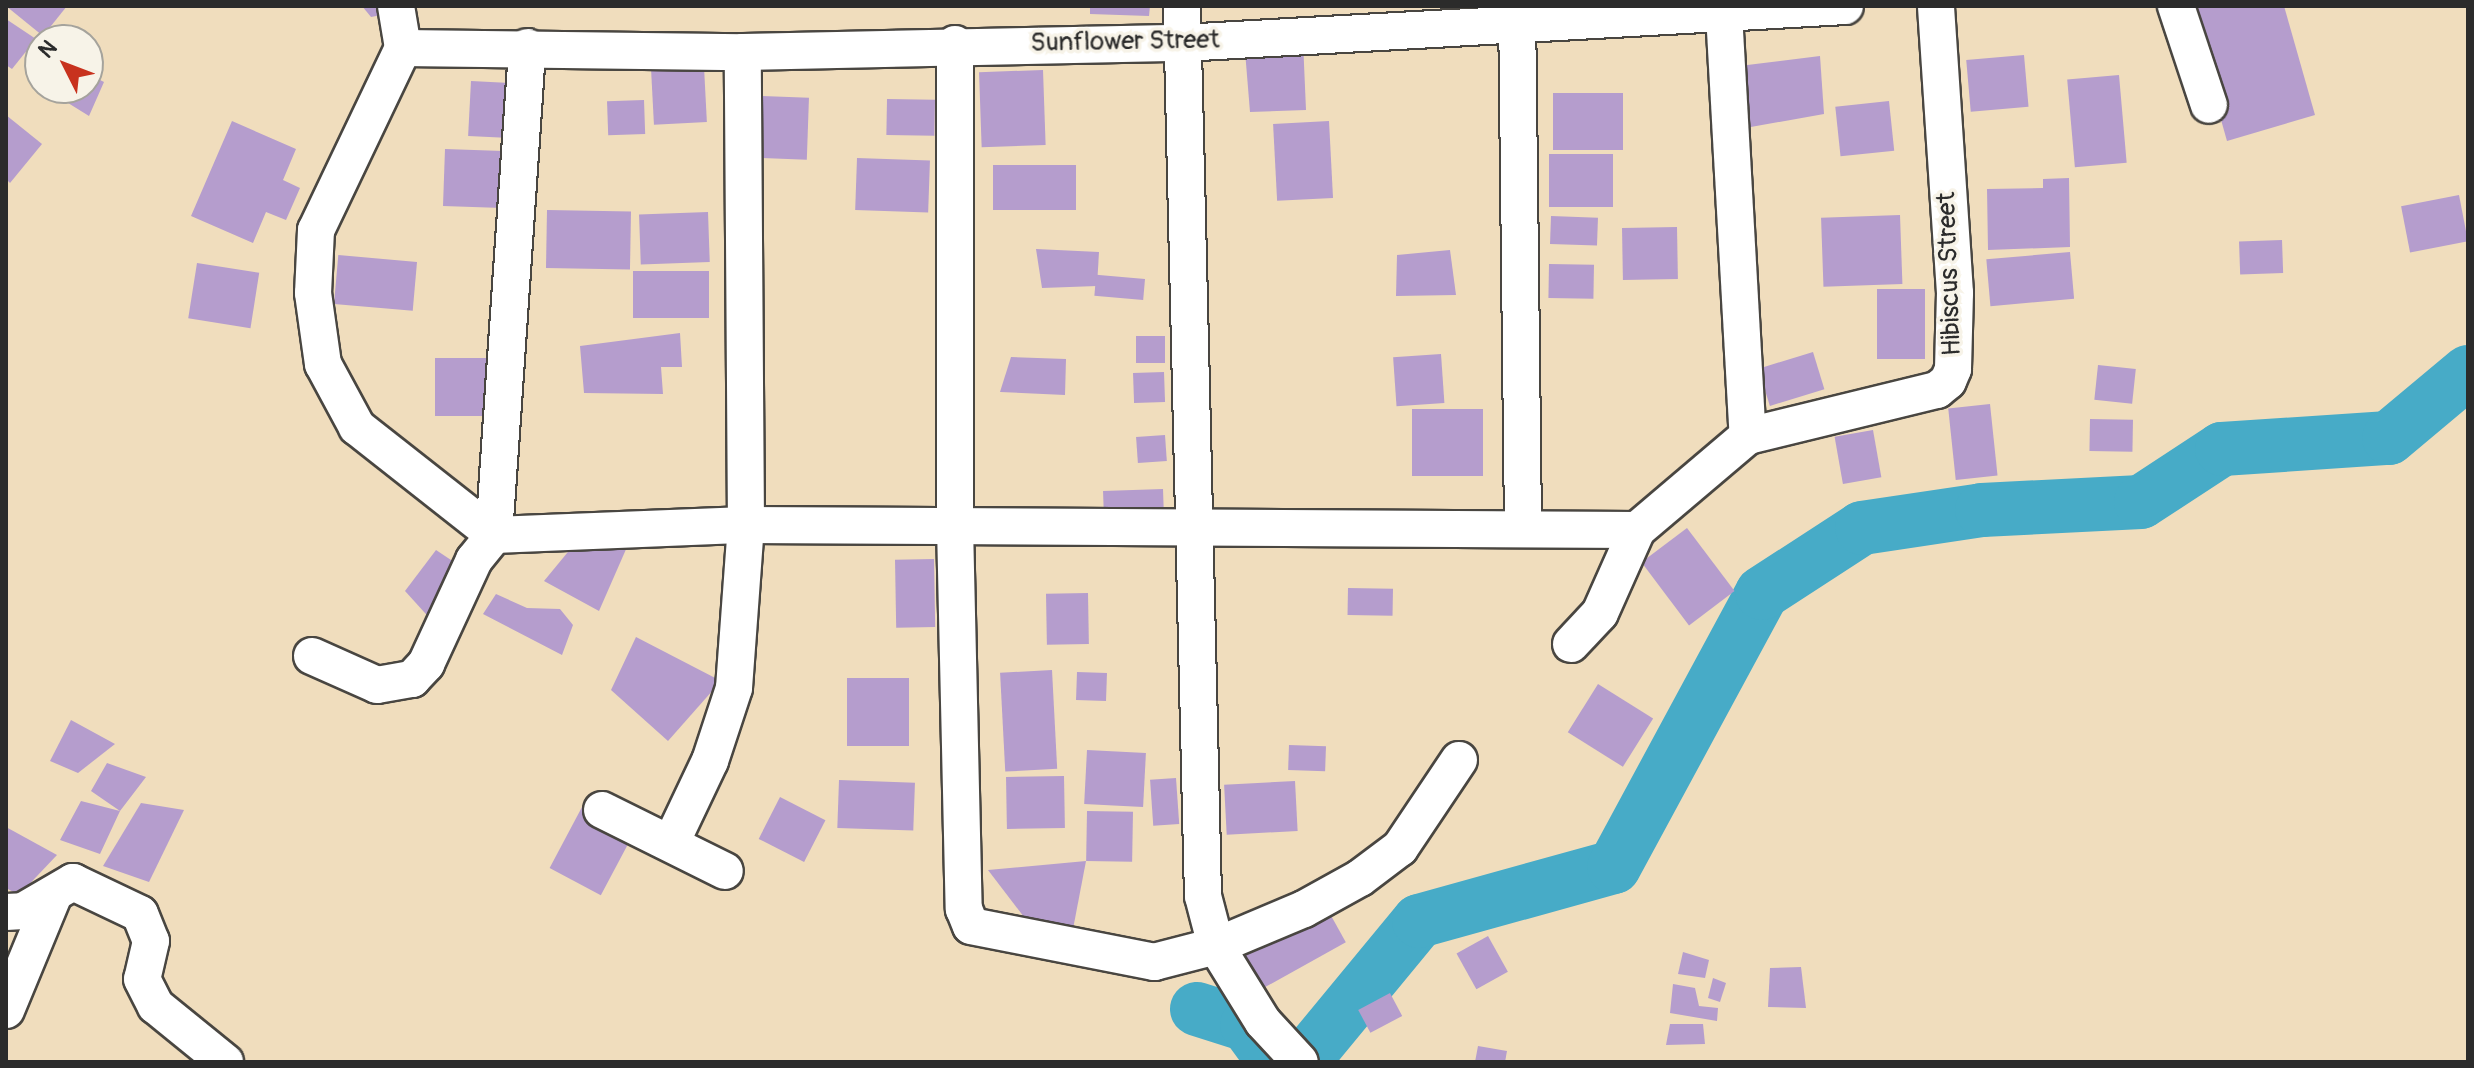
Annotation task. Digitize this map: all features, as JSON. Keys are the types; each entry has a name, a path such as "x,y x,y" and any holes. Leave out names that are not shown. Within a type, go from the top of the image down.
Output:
{"street":[{"path":"396,6 403,48 316,230 313,293 323,364 357,427 494,535 746,525 1637,530 1600,613 1571,644"},
{"path":"1182,6 1203,896 1216,946 1263,1022 1300,1062"},
{"name":"Sunflower Street","path":"403,48 527,47 743,52 955,44 1182,43 1518,15 1845,6"},
{"name":"Hibiscus Street","path":"1637,530 1748,436 1937,390 1953,369 1955,293 1936,6"},
{"path":"2176,6 2209,105"},
{"path":"1700,12 1748,436"},
{"path":"1518,15 1523,529"},
{"path":"955,44 955,526 964,909 971,926 1154,962 1216,946 1304,909 1360,878 1400,848 1459,760"},
{"path":"312,656 377,685 412,679 426,664 474,560 494,535 527,47"},
{"path":"671,843 710,761 734,688 746,525 743,52"},
{"path":"602,810 725,871"},
{"path":"6,912 23,911 80,884 140,914 151,941 142,979 146,990 156,1006 225,1062"},
{"path":"6,1010 54,894"}],"building":[{"path":"6,6 67,6 53,24 28,24"},
{"path":"362,6 390,6 392,13 371,17"},
{"path":"1090,6 1150,6 1149,16 1090,14"},
{"path":"2189,6 2284,6 2315,115 2227,141"},
{"path":"6,19 24,31 24,54 12,69 6,65"},
{"path":"1303,41 1306,110 1250,112 1245,51"},
{"path":"2024,55 2029,107 1971,112 1966,60"},
{"path":"1820,56 1824,114 1734,130 1731,67"},
{"path":"704,67 707,122 654,125 651,70"},
{"path":"1043,70 1046,145 982,147 979,72"},
{"path":"2119,75 2127,163 2075,167 2067,80"},
{"path":"471,81 515,83 512,138 468,136"},
{"path":"1553,93 1623,93 1623,150 1553,150"},
{"path":"760,96 809,98 807,160 758,158"},
{"path":"887,99 935,100 934,136 886,135"},
{"path":"644,100 645,134 608,135 607,101"},
{"path":"1889,101 1894,151 1841,156 1835,107"},
{"path":"70,104 94,104 89,116"},
{"path":"6,115 42,144 10,183 6,179"},
{"path":"232,121 296,149 283,180 300,188 286,220 266,212 253,243 191,216"},
{"path":"1329,121 1333,198 1277,201 1273,124"},
{"path":"445,149 514,151 512,208 443,206"},
{"path":"1549,154 1613,154 1613,207 1549,207"},
{"path":"857,158 930,161 928,213 855,210"},
{"path":"993,165 1076,165 1076,210 993,210"},
{"path":"2069,178 2070,247 1988,250 1987,189 2043,188 2043,179"},
{"path":"2459,195 2468,241 2410,252 2401,206"},
{"path":"547,210 631,211 630,269 546,268"},
{"path":"708,212 710,262 641,264 639,214"},
{"path":"1900,215 1902,284 1823,287 1821,218"},
{"path":"1551,216 1598,218 1597,246 1550,244"},
{"path":"1677,227 1678,279 1623,280 1622,228"},
{"path":"2282,240 2283,273 2240,274 2239,242"},
{"path":"1036,249 1099,252 1097,286 1042,288"},
{"path":"1450,250 1456,295 1396,296 1397,255"},
{"path":"2070,252 2074,299 1990,306 1986,259"},
{"path":"338,255 417,262 413,311 334,304"},
{"path":"197,263 259,273 250,328 188,318"},
{"path":"1549,264 1594,265 1593,299 1548,298"},
{"path":"633,271 709,271 709,318 633,318"},
{"path":"1096,275 1145,279 1143,300 1094,296"},
{"path":"1877,289 1925,289 1925,359 1877,359"},
{"path":"680,333 682,367 661,367 663,394 584,393 580,346"},
{"path":"1136,336 1165,336 1165,363 1136,363"},
{"path":"1813,352 1824,389 1770,406 1758,369"},
{"path":"1441,354 1444,403 1397,406 1393,357"},
{"path":"1011,357 1066,359 1065,395 1000,392"},
{"path":"435,358 494,358 494,416 435,416"},
{"path":"2098,365 2136,369 2132,404 2094,400"},
{"path":"1164,372 1165,402 1134,403 1133,373"},
{"path":"1990,404 1998,476 1956,480 1948,408"},
{"path":"1412,409 1483,409 1483,476 1412,476"},
{"path":"2090,419 2133,420 2132,452 2089,451"},
{"path":"1873,430 1881,477 1843,484 1835,437"},
{"path":"1165,435 1167,461 1138,463 1136,437"},
{"path":"1163,489 1164,513 1104,515 1103,491"},
{"path":"1687,528 1735,591 1689,625 1641,562"},
{"path":"577,541 627,547 599,611 544,581"},
{"path":"436,550 460,566 434,623 405,591"},
{"path":"934,559 935,627 896,628 895,560"},
{"path":"1348,588 1393,589 1393,616 1348,615"},
{"path":"1088,593 1089,644 1047,645 1046,594"},
{"path":"496,594 527,608 560,609 573,625 562,655 483,614"},
{"path":"636,637 721,681 668,741 611,690"},
{"path":"1052,670 1057,769 1005,772 1000,673"},
{"path":"1077,672 1107,673 1106,701 1076,700"},
{"path":"847,678 909,678 909,746 847,746"},
{"path":"1598,684 1653,718 1623,767 1568,732"},
{"path":"71,720 115,744 78,773 50,761"},
{"path":"1289,745 1326,746 1325,771 1288,770"},
{"path":"1087,750 1146,753 1143,807 1084,804"},
{"path":"107,763 146,777 120,811 91,791"},
{"path":"1064,776 1065,828 1007,829 1006,777"},
{"path":"1176,778 1179,824 1153,826 1150,780"},
{"path":"839,780 915,783 913,831 837,828"},
{"path":"1295,781 1298,831 1227,835 1224,785"},
{"path":"780,797 825,820 804,862 759,839"},
{"path":"81,801 120,811 100,854 60,840"},
{"path":"141,803 184,810 149,882 103,866"},
{"path":"582,807 633,834 601,895 550,868"},
{"path":"1087,811 1133,812 1132,862 1086,861"},
{"path":"6,827 57,855 19,895 6,888"},
{"path":"1086,861 1073,929 1027,921 988,870"},
{"path":"1324,903 1346,942 1260,990 1238,951"},
{"path":"1488,936 1508,972 1476,989 1457,953"},
{"path":"1683,952 1709,960 1705,978 1678,974"},
{"path":"1801,967 1806,1008 1768,1007 1770,968"},
{"path":"1713,978 1726,983 1720,1002 1708,998"},
{"path":"1673,984 1695,988 1699,1006 1718,1008 1717,1021 1670,1013"},
{"path":"1390,993 1402,1016 1370,1033 1358,1010"},
{"path":"1670,1024 1703,1024 1705,1044 1666,1045"},
{"path":"1478,1046 1507,1051 1505,1062 1475,1062"}],"waterway":[{"path":"1310,1053 1419,921 1614,867 1762,593 1862,528 1982,510 2141,502 2222,449 2389,438 2468,372"},
{"path":"1197,1009 1247,1025 1274,1062"}]}
